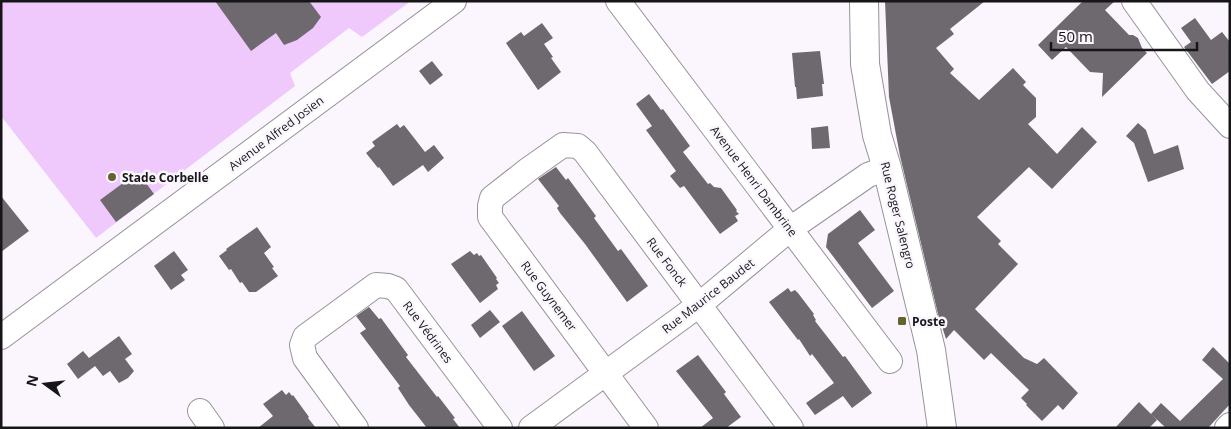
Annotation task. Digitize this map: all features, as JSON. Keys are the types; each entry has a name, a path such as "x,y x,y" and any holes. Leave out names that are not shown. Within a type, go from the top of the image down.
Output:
{"street":[{"name":"Avenue Alfred Josien","path":"1,337 454,1"},
{"name":"Avenue Henri Dambrine","path":"618,1 890,361"},
{"name":"Rue Roger Salengro","path":"864,1 865,64 877,135 887,168 931,350 942,428"},
{"path":"1134,1 1198,91 1230,126"},
{"name":"Rue Guynemer","path":"578,146 562,145 492,198 490,217 646,428"},
{"name":"Rue Fonck","path":"578,146 585,152 791,428"},
{"name":"Rue Maurice Baudet","path":"531,428 699,305 790,229 868,175 887,168"},
{"name":"Rue Védrines","path":"356,428 305,358 302,345 305,336 376,285 396,289 500,428"},
{"path":"1227,428 1230,425"}],"shaded area":[{"name":"Stade Corbelle","path":"1,1 411,1 362,37 349,28 290,73 295,86 96,238 1,116"}],"building":[{"path":"215,1 309,1 321,17 313,28 297,40 284,45 276,33 251,51"},
{"path":"885,1 985,1 950,29 954,34 936,48 954,69 950,73 979,100 1013,68 1026,82 1023,85 1036,98 1036,117 1028,124 1057,154 1082,127 1097,142 1052,189 1029,167 977,217 1001,241 998,244 1018,264 975,309 1024,358 1037,364 1044,358 1078,393 1063,410 1058,405 1042,421 1021,398 1029,390 991,353 984,360 954,330 946,339 938,314 900,156 889,97"},
{"path":"1083,1 1115,1 1105,10 1129,35 1138,38 1142,48 1147,53 1102,97 1103,73 1090,72 1066,47 1052,60 1038,45"},
{"path":"1195,18 1211,40 1222,32 1230,42 1230,71 1212,84 1184,47 1191,42 1181,28"},
{"path":"542,23 553,38 544,44 561,72 538,90 506,43 521,32 524,36"},
{"path":"820,51 824,84 822,84 823,96 797,99 792,53"},
{"path":"432,61 443,75 430,85 419,71"},
{"path":"649,94 661,110 663,109 690,146 683,152 708,184 710,183 714,187 721,188 737,210 739,214 735,216 738,221 720,234 684,186 680,188 670,176 676,171 646,130 652,126 636,104"},
{"path":"1138,123 1146,130 1154,154 1178,145 1184,169 1148,182 1134,143 1126,136"},
{"path":"397,124 400,128 404,125 425,152 434,145 444,158 428,172 423,165 393,186 366,153 375,146 372,142"},
{"path":"828,126 830,148 812,149 811,128"},
{"path":"556,167 566,180 568,178 596,216 594,218 618,251 621,249 648,286 627,302 560,213 557,208 559,206 538,179"},
{"path":"138,172 154,194 116,222 100,200"},
{"path":"1,196 29,231 1,252"},
{"path":"860,210 875,230 858,243 894,291 872,308 826,247 828,234"},
{"path":"257,227 271,247 264,253 278,276 256,292 249,292 219,256"},
{"path":"174,251 188,270 181,275 185,280 171,290 154,266"},
{"path":"470,251 474,255 477,253 479,256 481,255 499,283 496,285 498,289 480,303 451,264"},
{"path":"788,288 791,292 795,290 798,293 814,314 815,321 843,357 845,356 872,393 852,408 843,396 815,415 806,403 834,383 812,354 810,356 799,339 769,302"},
{"path":"369,307 379,319 381,318 408,355 406,357 455,418 453,419 460,428 427,428 409,405 398,388 400,386 360,333 366,329 356,316"},
{"path":"490,310 500,322 480,338 471,325"},
{"path":"522,311 555,356 534,371 502,326"},
{"path":"119,336 132,354 125,359 134,371 128,378 119,383 110,371 103,376 95,366 78,379 67,364 83,351 89,358"},
{"path":"1213,347 1230,364 1230,404 1208,428 1166,428 1151,414 1161,403 1180,421 1223,379 1202,360"},
{"path":"698,355 726,392 724,394 741,417 726,428 700,428 713,418 676,371"},
{"path":"282,390 286,395 289,392 293,395 316,428 258,428 273,416 263,404"},
{"path":"1139,402 1157,420 1149,428 1115,428"}],"place":[{"name":"Stade Corbelle","path":"112,177"},
{"name":"Poste","path":"902,321"}]}
